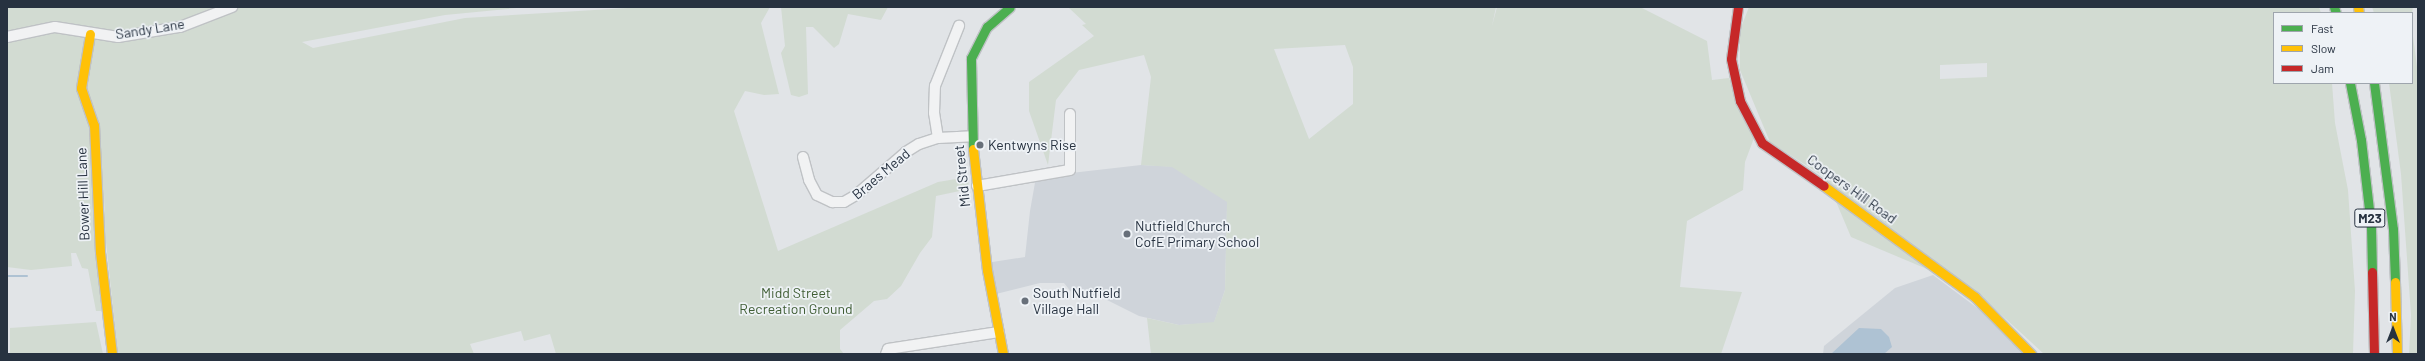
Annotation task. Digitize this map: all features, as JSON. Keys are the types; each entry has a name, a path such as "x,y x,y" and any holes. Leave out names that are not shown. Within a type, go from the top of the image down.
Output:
{"main road":[{"name":"Mid Street","path":"1003,354 987,270 977,186 972,136 970,58 987,27 1010,7"},
{"name":"Coopers Hill Road","path":"1738,7 1731,59 1740,101 1762,143 1849,203 1975,297 2031,354"},
{"name":"Bower Hill Lane","path":"90,34 81,88 94,125 100,252 112,354"},
{"name":"M23","path":"2350,84 2361,140 2371,227 2374,354"},
{"name":"M23","path":"2374,84 2382,130 2392,229 2397,354"}],"street":[{"name":"Sandy Lane","path":"7,37 55,27 90,34 118,37 180,27 232,7"},
{"path":"938,138 934,113 935,86 959,26"},
{"path":"977,186 1070,170 1070,114"},
{"name":"Braes Mead","path":"803,157 809,180 817,195 832,202 844,202 856,195 910,150 925,141 938,138 972,136"},
{"path":"886,354 888,349 999,332"}],"shaded area":[{"name":"Nutfield Church CofE Primary School","path":"1141,165 1228,169 1225,290 1214,323 1179,325 1139,316 1099,296 1072,293 1064,283 1040,283 992,295 986,263 1025,257 1030,211 1036,177"},
{"path":"1933,275 1992,319 2026,354 1823,354 1824,346 1895,288"}],"green space":[{"name":"Midd Street Recreation Ground","path":"7,7 527,7 445,15 302,42 313,48 465,18 644,7 770,7 761,23 779,94 764,95 745,91 734,111 778,251 938,182 968,177 969,189 936,196 932,237 920,253 901,286 887,299 874,301 840,330 840,349 844,354 556,354 550,334 524,341 521,331 470,344 474,354 118,354 105,233 104,192 101,311 96,311 88,269 82,268 76,253 71,253 72,266 31,270 7,267"},
{"path":"781,7 888,7 881,20 848,14 839,44 834,48 813,27 806,27 808,94 799,97 791,95 781,53 785,46"},
{"path":"1068,7 1496,7 1492,26 1497,7 1640,7 1707,41 1712,80 1729,78 1754,138 1745,162 1743,190 1687,221 1680,287 1742,292 1721,354 1151,354 1147,318 1179,325 1214,322 1225,290 1227,202 1172,167 1141,165 1151,77 1144,55 1079,70 1056,100 1048,165 1029,111 1029,82 1094,36 1082,25 1086,24","holes":["1345,45 1353,67 1353,104 1309,139 1274,49"]},
{"path":"1749,7 2319,7 2321,12 2273,12 2273,84 2332,84 2335,123 2348,190 2355,291 2353,354 2044,354 1972,288 1851,237 1826,178 1770,142 1740,70 1740,30","holes":["1987,63 1987,77 1940,79 1940,65"]},
{"path":"2372,7 2413,7 2412,12 2374,12"},
{"path":"2413,36 2418,74 2418,354 2409,354 2411,315 2401,174 2389,84 2413,84"},
{"path":"96,322 103,354 10,354 10,328"}],"water":[{"path":"1859,328 1881,329 1889,337 1892,347 1884,354 1831,354"}],"waterway":[{"path":"7,276 27,276"}],"traffic: fast":[{"path":"973,149 971,58 987,27 1010,7"},
{"path":"2334,7 2336,12"},
{"path":"2350,84 2361,140 2371,227 2372,272"},
{"path":"2374,84 2393,229 2395,282"}],"traffic: slow":[{"path":"2358,7 2359,12"},
{"path":"90,34 81,88 94,125 100,252 112,354"},
{"path":"973,149 987,270 1003,354"},
{"path":"1824,186 1975,297 2031,354"},
{"path":"2395,282 2397,354"}],"traffic: jam":[{"path":"1738,7 1731,59 1740,101 1762,143 1824,186"},
{"path":"2372,272 2374,354"}],"place":[{"name":"Kentwyns Rise","path":"980,145"},
{"name":"Nutfield Church CofE Primary School","path":"1127,234"},
{"name":"South Nutfield Village Hall","path":"1025,301"}]}
